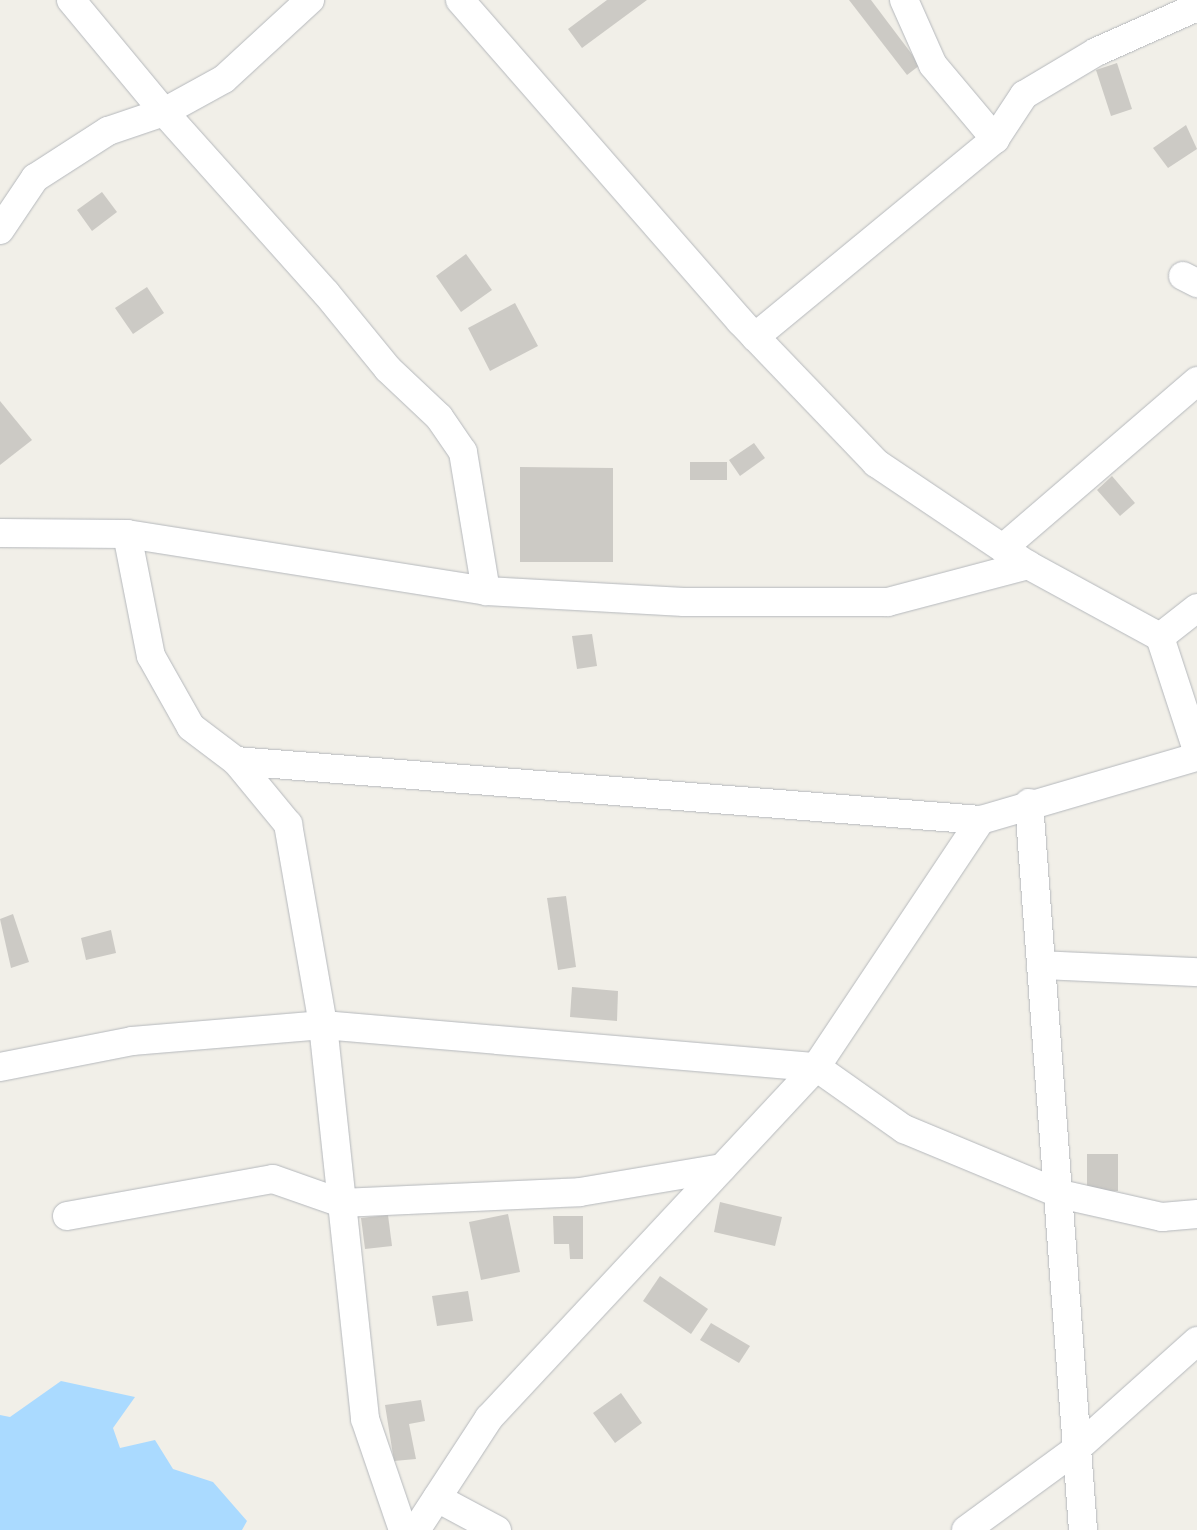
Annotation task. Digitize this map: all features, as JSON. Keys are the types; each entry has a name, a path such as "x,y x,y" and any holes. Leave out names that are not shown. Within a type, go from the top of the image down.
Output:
{"street":[{"path":"71,0 164,112 326,293 388,369 439,417 463,452 486,590"},
{"path":"0,230 35,178 108,131 164,112 224,79 310,0"},
{"path":"460,0 755,337 876,463 1028,565 1160,637 1197,750"},
{"path":"904,0 933,65 995,139"},
{"path":"755,337 995,139 1024,95 1096,52 1197,7"},
{"path":"1004,548 1197,381"},
{"path":"0,532 128,534 486,590 684,602 888,602 1028,565"},
{"path":"128,534 151,656 191,727 236,761 288,824 323,1025 365,1419 403,1530"},
{"path":"1160,637 1197,608"},
{"path":"236,761 981,820 1029,803 1197,756"},
{"path":"1029,803 1060,1194 1074,1451 1083,1530"},
{"path":"416,1530 489,1418 816,1067 981,820"},
{"path":"1041,965 1197,972"},
{"path":"0,1067 132,1041 323,1025 816,1067 904,1129 1060,1194 1162,1217 1197,1236"},
{"path":"67,1216 273,1179 341,1203 580,1192 722,1168"},
{"path":"1162,1217 1197,1214"},
{"path":"966,1530 1074,1451 1197,1341"},
{"path":"437,1498 497,1530"}],"water":[{"path":"61,1381 135,1397 113,1428 120,1448 155,1440 173,1469 213,1482 247,1521 242,1530 0,1530 0,1415 10,1417"}],"building":[{"path":"607,0 647,0 582,48 568,29"},
{"path":"849,0 871,0 920,65 907,75"},
{"path":"1117,63 1132,109 1111,116 1096,70"},
{"path":"1186,125 1197,149 1168,168 1153,148"},
{"path":"102,192 117,212 92,231 77,210"},
{"path":"466,254 492,290 461,312 436,276"},
{"path":"147,287 164,313 133,334 115,308"},
{"path":"515,303 538,346 490,371 468,328"},
{"path":"0,401 32,440 0,465"},
{"path":"754,443 765,458 740,476 729,460"},
{"path":"690,462 727,462 727,480 690,480"},
{"path":"520,467 613,468 613,562 520,562"},
{"path":"1112,476 1135,503 1120,516 1097,490"},
{"path":"592,634 597,666 577,669 572,636"},
{"path":"566,896 576,967 558,970 547,898"},
{"path":"13,914 29,962 11,968 0,919"},
{"path":"111,930 116,953 86,960 81,938"},
{"path":"572,987 618,991 617,1021 570,1017"},
{"path":"1087,1154 1118,1154 1118,1191 1087,1191"},
{"path":"720,1202 782,1217 775,1246 714,1232"},
{"path":"508,1214 520,1272 481,1280 469,1222"},
{"path":"388,1215 392,1246 365,1249 361,1218"},
{"path":"553,1216 583,1216 583,1259 570,1259 569,1244 554,1244"},
{"path":"660,1276 708,1309 691,1334 643,1301"},
{"path":"468,1291 473,1321 437,1326 432,1296"},
{"path":"711,1323 750,1346 739,1363 700,1340"},
{"path":"621,1393 642,1423 615,1443 593,1413"},
{"path":"421,1400 425,1421 409,1424 416,1459 394,1461 385,1405"}]}
